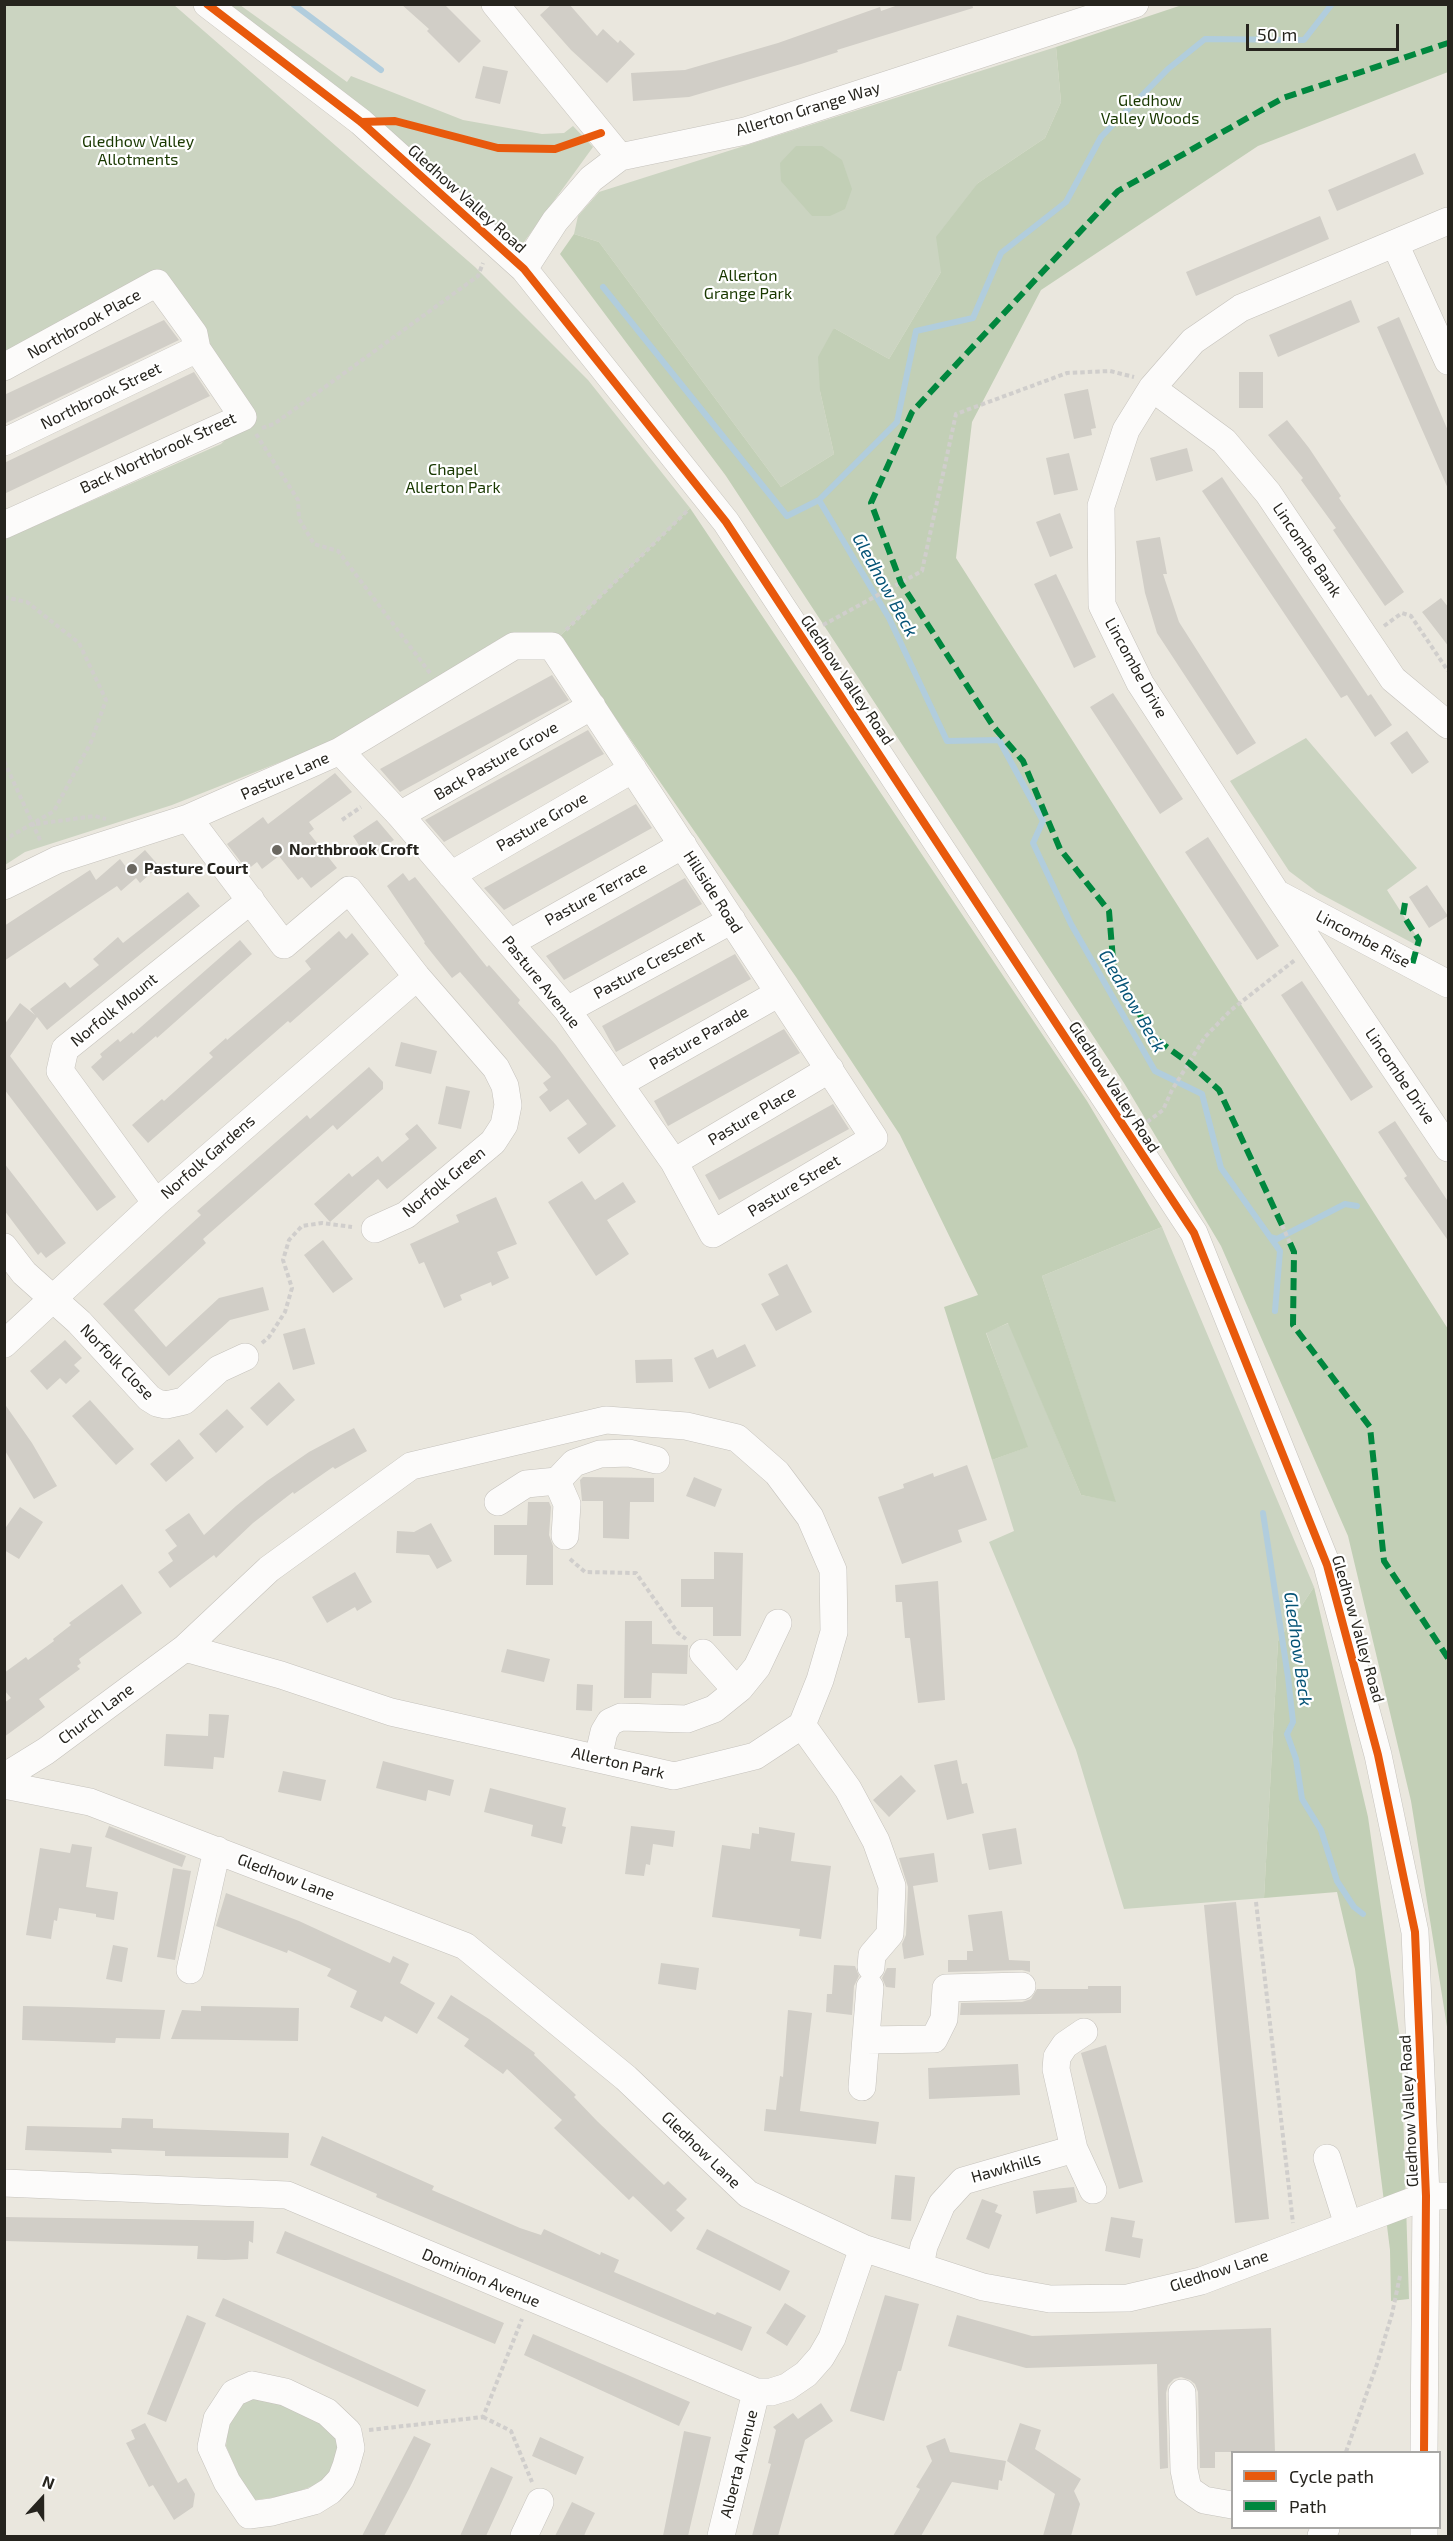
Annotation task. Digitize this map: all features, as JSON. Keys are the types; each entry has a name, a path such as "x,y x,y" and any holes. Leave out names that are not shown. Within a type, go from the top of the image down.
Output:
{"street":[{"name":"Gledhow Valley Road","path":"207,4 361,122 524,269 726,522 1194,1233 1327,1565 1378,1755 1415,1932 1437,2196 1426,2274 1424,2451"},
{"path":"495,4 620,157"},
{"name":"Allerton Grange Way","path":"524,269 555,220 591,179 620,157 745,131 1135,4"},
{"name":"Lincombe Drive","path":"1449,221 1241,308 1193,341 1147,385 1126,430 1101,506 1102,605 1140,683 1277,894 1449,1148"},
{"path":"1395,244 1449,361"},
{"name":"Northbrook Place","path":"4,367 157,283 194,334 197,350"},
{"name":"Back Northbrook Street","path":"4,525 243,417 197,350"},
{"name":"Northbrook Street","path":"4,442 197,350"},
{"name":"Lincombe Bank","path":"1147,385 1224,441 1268,493 1393,679 1449,725"},
{"name":"Pasture Lane","path":"4,886 57,860 188,818 340,752 514,646 552,646"},
{"name":"Hillside Road","path":"552,646 874,1138"},
{"name":"Back Pasture Grove","path":"400,815 592,706"},
{"name":"Pasture Avenue","path":"340,752 400,815 567,1010 674,1162 713,1234"},
{"name":"Pasture Grove","path":"451,875 633,769"},
{"path":"188,818 251,900"},
{"name":"Pasture Terrace","path":"510,943 683,845"},
{"name":"Norfolk Green","path":"251,900 284,945 349,890 417,977 496,1068 506,1086 508,1106 504,1125 493,1142 406,1215 375,1229"},
{"name":"Lincombe Rise","path":"1277,894 1449,984"},
{"name":"Norfolk Mount","path":"156,1203 60,1071 65,1049 251,900"},
{"name":"Pasture Crescent","path":"567,1010 732,920"},
{"name":"Norfolk Gardens","path":"4,1344 156,1203 417,977"},
{"name":"Pasture Parade","path":"619,1084 779,993"},
{"name":"Pasture Place","path":"674,1162 830,1069"},
{"name":"Pasture Street","path":"713,1234 874,1138"},
{"name":"Norfolk Close","path":"4,1247 24,1273 79,1322 142,1392 157,1403 166,1405 183,1401 219,1369 245,1357"},
{"path":"185,1648 269,1569 411,1466 606,1420 686,1426 737,1438 777,1473 810,1517 833,1570 834,1632 820,1680 802,1725 848,1789 876,1840 892,1886 890,1934 872,1955 862,2087"},
{"path":"520,1440 526,1484"},
{"path":"498,1502 526,1484 557,1481 574,1463 600,1454 629,1453 656,1460"},
{"path":"557,1481 567,1504 566,1536"},
{"path":"598,1758 604,1732 610,1722 621,1717 687,1719 714,1709 757,1667 778,1623"},
{"name":"Allerton Park","path":"185,1648 280,1675 391,1712 674,1776 755,1756 802,1725"},
{"name":"Church Lane","path":"4,1778 46,1752 185,1648"},
{"path":"703,1653 736,1690"},
{"name":"Gledhow Lane","path":"4,1785 90,1802 465,1946 626,2078 748,2194 863,2248 983,2287 1050,2299 1128,2298 1201,2281 1348,2225 1437,2196"},
{"path":"190,1970 217,1850"},
{"path":"866,2040 934,2038 944,2019 946,1988 1022,1986"},
{"path":"1084,2032 1065,2045 1057,2057 1056,2069 1074,2149 1093,2190"},
{"name":"Hawkhills","path":"920,2266 924,2246 942,2204 963,2181 1074,2149"},
{"path":"1327,2158 1348,2225"},
{"name":"Dominion Avenue","path":"4,2182 287,2195 756,2392"},
{"path":"756,2392 771,2392 787,2387 806,2374 821,2356 832,2338 863,2248"},
{"path":"252,2385 285,2392 327,2412 348,2432 351,2448 341,2479 330,2491 314,2501 272,2512 244,2526 212,2447 217,2419 234,2393 252,2385"},
{"name":"Alberta Avenue","path":"721,2536 756,2392"},
{"path":"1182,2392 1184,2470 1188,2489 1204,2500 1231,2505"},
{"path":"524,2536 540,2502"}],"path":[{"path":"243,417 260,428 274,423 478,276 492,240"},
{"path":"818,616 824,626 922,571 956,414 1067,373 1110,371 1132,375 1147,385"},
{"path":"243,417 266,446 298,500 299,519 314,544 338,551 442,690"},
{"path":"552,646 690,508"},
{"path":"4,597 27,602 79,643 106,700 91,742 54,811 4,840"},
{"path":"1366,638 1402,614 1411,616 1449,671"},
{"path":"4,761 33,824"},
{"path":"33,824 95,816 147,831"},
{"path":"1128,1132 1163,1110 1172,1090 1205,1038 1231,1010 1313,947"},
{"path":"245,1357 268,1337 285,1312 292,1288 283,1260 289,1240 302,1226 322,1223 375,1229"},
{"path":"1282,1225 1290,1243"},
{"path":"566,1536 565,1554 585,1572 636,1573 678,1633 703,1653"},
{"path":"1256,1902 1296,2245"},
{"path":"1346,2451 1380,2354 1401,2274 1426,2274"},
{"path":"483,2417 531,2299"},
{"path":"348,2432 483,2417 511,2431 540,2502"}],"green space":[{"name":"Gledhow Valley Woods","path":"1185,4 1448,5 1448,72 1258,146 1041,290 972,422 956,558 1448,1329 1448,2033 1411,1801 1348,1536 1221,1246 1124,1083 726,476 560,254 574,234 599,242 781,487 834,454 820,391 818,357 834,328 889,359 941,272 936,237 978,183 1045,138 1061,102 1056,47"},
{"name":"Chapel Allerton Park","path":"5,5 174,5 475,267 588,380 690,508 559,637 506,635 331,742 172,805 25,852 5,865 5,539 221,444 251,414 157,283 5,367"},
{"path":"224,5 240,5 347,82 351,76 463,120 542,134 564,133 573,126 593,147 524,242 517,244"},
{"name":"Allerton Grange Park","path":"1056,47 1061,102 1045,138 978,183 941,272 889,359 834,328 820,391 834,454 781,487 599,242 574,234 578,216 599,192"},
{"path":"796,146 822,146 842,160 852,189 845,209 830,216 812,216 781,181 780,163"},
{"path":"690,508 1087,1101 1162,1227 1042,1276 1116,1502 1081,1495 1008,1323 986,1333 1028,1447 992,1460 944,1307 978,1295 900,1135 796,977 559,637"},
{"path":"1306,738 1417,868 1387,890 1419,940 1418,946 1317,892 1289,871 1230,781"},
{"path":"1162,1227 1314,1587 1278,1641 1264,1898 1124,1909 1076,1750 989,1542 1014,1531 992,1460 1027,1447 986,1332 1009,1323 1081,1495 1115,1501 1042,1276"},
{"path":"1314,1587 1368,1817 1401,2046 1409,2299 1391,2301 1390,2250 1355,1969 1337,1892 1264,1898 1278,1641"},
{"path":"261,2397 308,2409 339,2435 340,2462 327,2481 285,2496 254,2500 245,2490 226,2446 228,2428 238,2402"}],"building":[{"path":"401,4 444,4 481,41 459,63 427,31 429,29"},
{"path":"552,4 569,4 597,36 603,29 635,54 607,83 571,50 540,15"},
{"path":"901,4 972,4 973,8 837,50 838,52 801,64 689,97 633,101 631,73 685,70 778,43 880,7 881,11"},
{"path":"483,66 508,71 500,104 475,98"},
{"path":"1415,153 1424,174 1337,211 1328,190"},
{"path":"1320,216 1329,239 1196,296 1186,272"},
{"path":"1351,300 1360,322 1278,357 1269,335"},
{"path":"1399,317 1449,433 1449,491 1377,327"},
{"path":"164,320 179,340 4,424 4,395"},
{"path":"194,372 210,396 4,494 4,463"},
{"path":"1239,372 1263,372 1263,408 1239,408"},
{"path":"1088,389 1096,428 1091,429 1092,435 1074,439 1064,394"},
{"path":"1287,420 1309,448 1341,496 1339,498 1404,592 1385,606 1333,530 1336,528 1301,480 1303,478 1268,435"},
{"path":"1187,448 1193,471 1156,481 1150,458"},
{"path":"1069,453 1078,490 1054,495 1046,458"},
{"path":"1222,477 1368,696 1371,694 1392,725 1375,737 1347,695 1341,698 1202,491"},
{"path":"1060,513 1073,548 1050,557 1036,522"},
{"path":"1160,537 1167,574 1163,574 1179,622 1256,743 1237,755 1157,633 1145,593 1136,541"},
{"path":"1056,574 1096,657 1074,668 1034,584"},
{"path":"1441,598 1449,608 1449,647 1422,612"},
{"path":"552,675 569,700 400,792 380,769"},
{"path":"1113,693 1183,799 1160,814 1090,707"},
{"path":"588,730 604,754 444,842 425,820"},
{"path":"1407,731 1429,762 1412,774 1390,743"},
{"name":"Northbrook Croft","path":"335,773 352,792 309,822 314,829 309,833 337,868 311,888 302,877 298,880 279,856 262,869 257,862 247,870 227,844 263,817 268,824"},
{"path":"636,804 652,828 504,910 484,888"},
{"path":"377,820 394,840 367,858 353,836"},
{"path":"1208,837 1279,946 1257,960 1185,852"},
{"path":"145,850 159,866 140,883 136,878 121,891 117,886 4,961 4,926 90,870 96,880 120,859 126,867"},
{"path":"403,873 409,881 415,877 487,967 489,965 520,1000 518,1003 556,1045 616,1126 579,1154 567,1138 587,1124 568,1099 550,1112 539,1097 548,1090 543,1083 551,1077 460,972 452,978 424,943 387,886"},
{"path":"685,878 702,904 564,980 546,956"},
{"path":"1427,885 1448,916 1429,928 1409,897"},
{"path":"188,892 200,906 47,1030 37,1017 10,1056 116,1197 97,1211 4,1089 4,1025 20,1003 35,1015 30,1009 65,982 70,988 99,965 93,959 118,937 123,943"},
{"path":"339,931 346,939 352,933 369,954 148,1143 132,1125 162,1099 164,1101 213,1057 209,1053 226,1038 227,1040 311,969 305,961"},
{"path":"240,940 252,954 157,1038 156,1036 103,1081 91,1067 102,1057 100,1054 118,1039 120,1042 132,1032 133,1034"},
{"path":"735,954 751,979 616,1052 602,1026"},
{"path":"1302,981 1373,1087 1351,1101 1281,995"},
{"path":"784,1029 800,1053 668,1126 654,1101"},
{"path":"401,1042 437,1051 431,1074 395,1066"},
{"path":"369,1067 383,1082 383,1089 337,1130 333,1125 203,1239 206,1243 134,1310 166,1347 219,1298 263,1287 269,1310 230,1320 169,1376 103,1304 201,1215 197,1211 307,1115 310,1119"},
{"path":"446,1086 470,1091 461,1129 438,1124"},
{"path":"833,1104 849,1129 719,1200 705,1175"},
{"path":"1395,1121 1449,1203 1449,1242 1404,1178 1407,1176 1378,1132"},
{"path":"417,1124 437,1148 387,1189 378,1179 330,1222 314,1204 349,1173 352,1177 378,1156 382,1162 409,1139 405,1134"},
{"path":"4,1163 66,1243 46,1258 41,1252 38,1255 4,1210"},
{"path":"582,1181 595,1200 623,1182 636,1202 607,1220 629,1254 596,1276 548,1202"},
{"path":"496,1197 517,1244 497,1252 509,1278 492,1286 491,1282 460,1295 462,1300 444,1308 424,1262 419,1264 410,1244 459,1222 456,1215"},
{"path":"323,1240 353,1279 333,1293 304,1255"},
{"path":"787,1264 812,1312 776,1331 761,1304 779,1295 768,1274"},
{"path":"305,1328 315,1364 293,1370 283,1334"},
{"path":"65,1340 82,1358 74,1365 80,1371 66,1384 60,1378 47,1390 30,1371"},
{"path":"745,1344 756,1366 709,1389 694,1358 713,1349 717,1358"},
{"path":"672,1359 673,1382 636,1383 635,1360"},
{"path":"279,1382 295,1400 267,1426 250,1408"},
{"path":"90,1400 134,1449 116,1465 72,1416"},
{"path":"4,1403 32,1443 57,1486 34,1499 4,1449"},
{"path":"227,1409 244,1427 216,1453 199,1434"},
{"path":"354,1428 367,1451 335,1469 333,1467 294,1494 293,1492 253,1523 216,1558 214,1555 170,1588 158,1572 173,1561 168,1553 177,1546 165,1530 189,1513 204,1535 267,1481 309,1452"},
{"path":"179,1439 194,1458 166,1482 150,1464"},
{"path":"967,1465 987,1520 958,1530 962,1542 902,1564 878,1497 904,1488 903,1484 933,1473 934,1477"},
{"path":"583,1477 654,1478 654,1502 630,1502 629,1539 603,1538 603,1501 582,1501 580,1480"},
{"path":"694,1477 722,1489 715,1507 686,1496"},
{"path":"528,1502 549,1502 551,1507 549,1535 553,1546 553,1585 526,1585 527,1555 494,1555 494,1525 527,1525"},
{"path":"20,1507 43,1522 19,1559 4,1550 4,1530"},
{"path":"431,1523 452,1561 437,1569 429,1555 396,1553 397,1531 414,1532"},
{"path":"714,1552 743,1553 741,1636 713,1636 713,1607 681,1607 681,1579 714,1579"},
{"path":"355,1572 372,1602 357,1611 355,1607 327,1623 312,1597"},
{"path":"938,1581 945,1700 918,1703 910,1638 905,1638 902,1602 896,1602 895,1585"},
{"path":"122,1584 142,1613 79,1659 81,1663 77,1666 80,1669 39,1699 45,1707 4,1737 4,1703 11,1698 4,1690 4,1673 26,1657 28,1660 54,1641 53,1639 71,1625 69,1623"},
{"path":"625,1621 652,1621 652,1644 688,1645 687,1674 652,1673 651,1698 624,1698"},
{"path":"507,1649 550,1659 544,1682 501,1672"},
{"path":"577,1684 593,1685 592,1711 576,1710"},
{"path":"209,1714 229,1715 224,1758 214,1757 213,1769 164,1766 166,1734 208,1736"},
{"path":"957,1760 962,1784 967,1783 974,1813 947,1820 934,1765"},
{"path":"383,1761 454,1780 450,1796 428,1790 426,1801 376,1788"},
{"path":"283,1771 326,1780 321,1801 278,1792"},
{"path":"901,1775 916,1791 889,1817 873,1800"},
{"path":"490,1788 566,1808 562,1826 566,1827 562,1844 531,1836 533,1825 484,1812"},
{"path":"109,1826 186,1856 182,1867 105,1837"},
{"path":"631,1826 675,1831 673,1847 653,1844 650,1865 646,1864 644,1876 625,1874"},
{"path":"759,1827 795,1833 791,1861 831,1866 821,1939 799,1936 800,1929 712,1917 722,1845 750,1849 752,1833 759,1834"},
{"path":"1016,1828 1022,1864 989,1870 982,1834"},
{"path":"72,1844 92,1847 86,1887 118,1892 114,1920 96,1917 96,1914 59,1908 57,1921 54,1920 51,1939 26,1935 40,1848 70,1853"},
{"path":"934,1853 938,1882 913,1886 924,1955 904,1959 902,1944 906,1935 908,1887 899,1858"},
{"path":"173,1868 191,1871 175,1960 157,1957"},
{"path":"226,1893 299,1921 390,1963 393,1956 409,1964 400,1983 435,2003 417,2034 385,2016 382,2022 350,2007 357,1991 327,1976 331,1969 288,1950 287,1953 216,1926"},
{"path":"1236,1902 1269,2219 1235,2223 1204,1905"},
{"path":"1002,1911 1009,1960 1030,1961 1030,1972 1022,1970 948,1972 948,1960 967,1960 967,1951 973,1951 968,1915"},
{"path":"113,1945 128,1948 122,1982 106,1979"},
{"path":"661,1963 699,1968 696,1990 658,1984"},
{"path":"834,1965 855,1966 859,1976 854,1986 852,2015 826,2012 827,1994 832,1994"},
{"path":"887,1968 896,1968 895,1988 886,1987 882,1978"},
{"path":"1088,1986 1121,1986 1121,2013 960,2015 961,2003 1022,2002 1031,1999 1037,1989 1088,1989"},
{"path":"451,1995 489,2019 535,2053 534,2055 576,2095 574,2097 597,2121 664,2185 668,2181 687,2199 676,2210 685,2218 671,2232 633,2196 629,2200 554,2128 562,2120 507,2069 503,2074 464,2046 469,2039 437,2018"},
{"path":"23,2006 165,2010 160,2039 116,2038 115,2043 22,2040"},
{"path":"201,2006 299,2008 298,2041 171,2039 182,2010 201,2011"},
{"path":"788,2010 812,2013 800,2111 879,2122 876,2144 764,2131 766,2109 776,2110 780,2076 783,2077"},
{"path":"1106,2045 1143,2182 1119,2189 1081,2053"},
{"path":"1018,2064 1020,2095 929,2099 928,2068"},
{"path":"122,2118 153,2119 153,2128 289,2133 288,2158 165,2156 165,2151 111,2149 112,2153 25,2150 27,2126 121,2128"},
{"path":"322,2136 434,2186 432,2190 520,2228 541,2235 544,2229 600,2255 601,2252 619,2260 614,2272 715,2315 717,2312 752,2327 742,2351 376,2197 377,2194 310,2165"},
{"path":"895,2175 915,2177 911,2221 891,2219"},
{"path":"1074,2187 1077,2202 1036,2214 1033,2191"},
{"path":"982,2199 998,2205 995,2212 1002,2215 989,2249 966,2239"},
{"path":"4,2217 254,2221 253,2243 249,2241 248,2259 225,2260 197,2259 198,2246 4,2241"},
{"path":"1111,2217 1135,2221 1132,2237 1143,2239 1140,2258 1105,2251"},
{"path":"707,2229 790,2271 780,2291 696,2249"},
{"path":"285,2231 504,2323 495,2344 276,2253"},
{"path":"885,2295 919,2304 901,2371 898,2371 884,2421 850,2411"},
{"path":"223,2298 426,2390 418,2407 215,2316"},
{"path":"785,2303 806,2316 787,2346 766,2333"},
{"path":"187,2315 206,2323 166,2422 147,2414"},
{"path":"957,2315 1032,2336 1271,2328 1275,2451 1215,2452 1215,2468 1200,2468 1198,2392 1195,2384 1181,2377 1174,2379 1168,2385 1166,2393 1168,2468 1160,2469 1157,2364 1026,2368 948,2346"},
{"path":"533,2334 690,2402 679,2426 524,2355"},
{"path":"821,2403 833,2421 805,2440 778,2536 752,2536 771,2464 768,2463 776,2430 773,2427 793,2413 798,2419"},
{"path":"145,2423 178,2483 186,2478 195,2494 193,2507 174,2520 153,2485 149,2487 126,2443 135,2439 131,2430"},
{"path":"1020,2423 1041,2430 1035,2449 1081,2479 1074,2491 1080,2504 1071,2536 1043,2536 1055,2494 1007,2461"},
{"path":"684,2431 711,2437 688,2536 663,2536"},
{"path":"414,2436 431,2444 410,2487 384,2536 362,2536"},
{"path":"540,2437 584,2457 576,2475 532,2456"},
{"path":"945,2438 950,2452 1006,2461 998,2490 952,2482 921,2536 893,2536 920,2489 916,2487 932,2461 926,2446"},
{"path":"491,2467 513,2477 505,2495 486,2536 460,2536"},
{"path":"572,2502 595,2513 584,2536 555,2536"}],"waterway":[{"path":"293,4 381,70"},
{"name":"Gledhow Beck","path":"1275,1311 1280,1251 1221,1168 1202,1094 1155,1071 1071,924 1033,843 1043,821 999,740 947,741 889,618 819,500 897,422 916,331 973,318 1001,253 1066,202 1101,137 1168,69 1205,39 1304,40 1332,4"},
{"path":"603,287 787,516 819,500"},
{"path":"1270,1237 1277,1239 1345,1204 1357,1206"},
{"name":"Gledhow Beck","path":"1263,1513 1293,1722 1287,1734 1296,1759 1302,1799 1321,1830 1337,1881 1354,1907 1363,1914"}],"marked path":[{"path":"1282,1225 1219,1090 1189,1063 1154,1038 1114,972 1109,911 1060,849 1023,761 993,726 901,583 871,503 912,412 1118,191 1283,98 1448,43"},
{"path":"1405,903 1403,915 1419,940 1412,965"},
{"path":"1290,1243 1294,1252 1293,1325 1370,1427 1384,1561 1448,1658"}],"cycle path":[{"path":"207,4 361,122 524,269 726,522 1194,1233 1327,1565 1378,1755 1415,1932 1426,2196 1424,2451"},
{"path":"361,122 395,121 498,148 555,149 601,133"}],"place":[{"name":"Northbrook Croft","path":"277,850"},
{"name":"Pasture Court","path":"132,869"}],"park label":[{"name":"Gledhow Valley Allotments","path":"138,151"}]}
